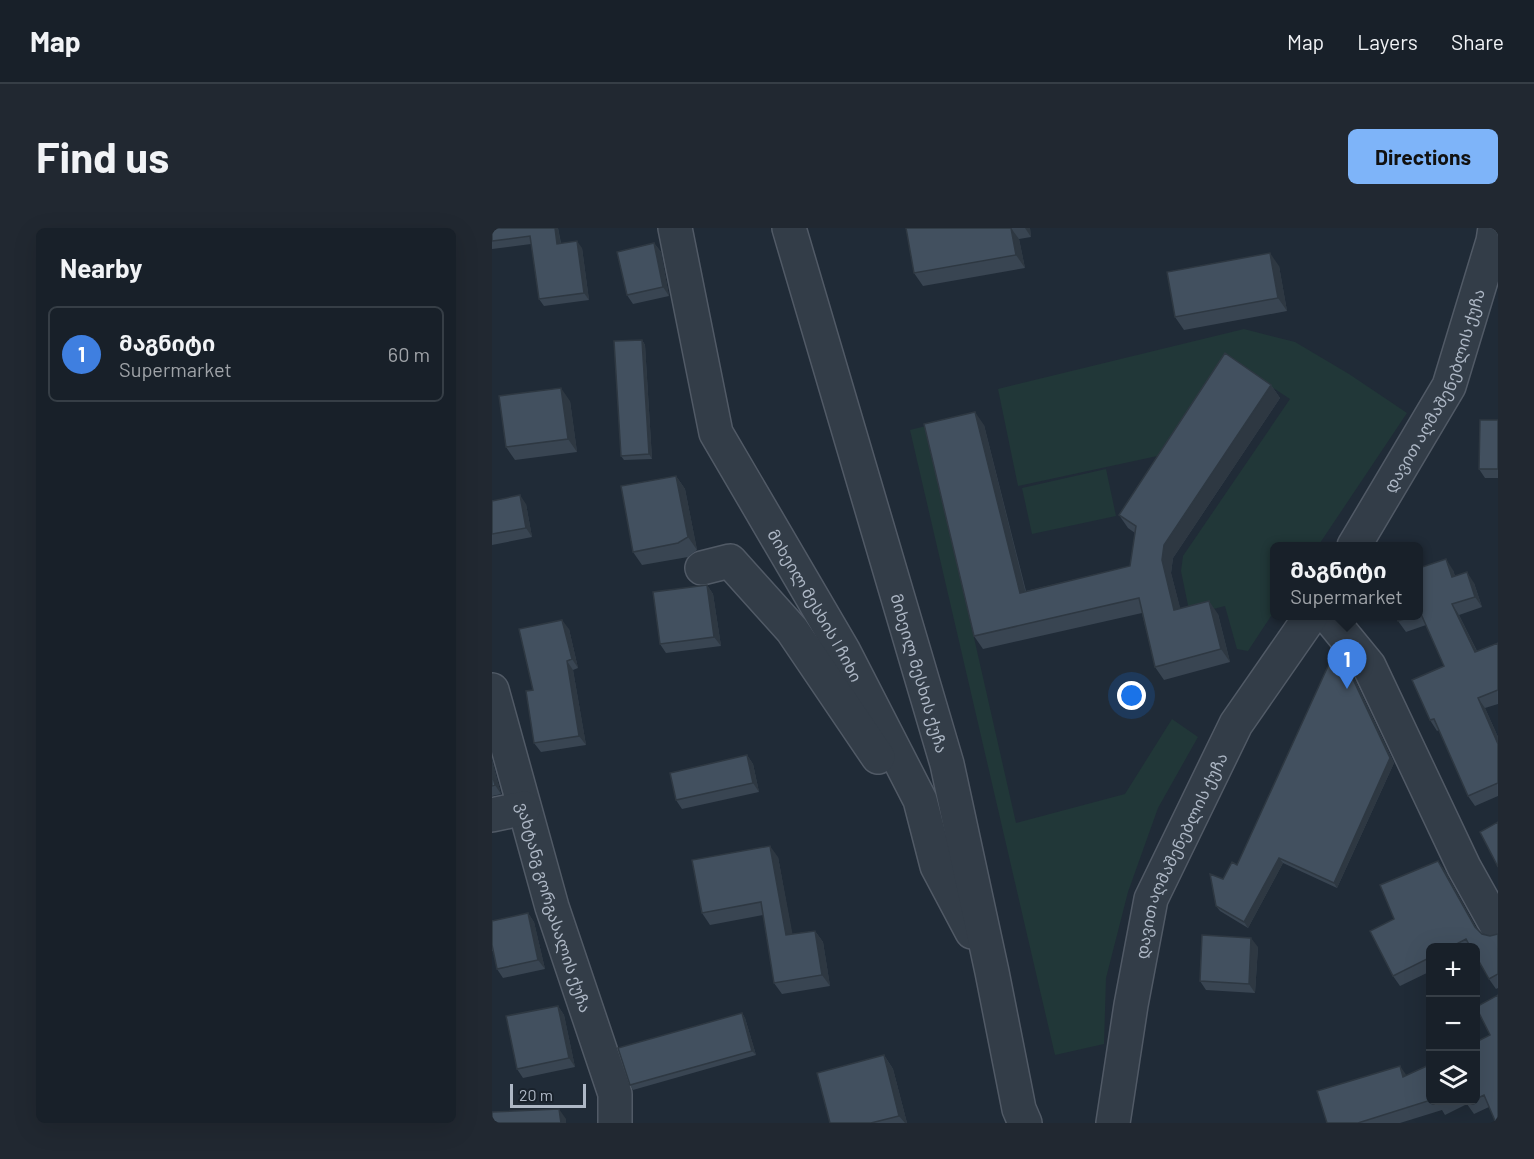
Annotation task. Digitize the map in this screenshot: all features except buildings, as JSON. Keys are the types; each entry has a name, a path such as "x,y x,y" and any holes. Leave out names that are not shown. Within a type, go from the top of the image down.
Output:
{"street":[{"name":"მიხეილ მესხის I ჩიხი","path":"675,228 716,433 843,650 920,800 937,866 992,972"},
{"name":"მიხეილ მესხის ქუჩა","path":"789,228 946,764 992,972 1019,1109 1025,1123"},
{"name":"დავით აღმაშენებლის ქუჩა","path":"1356,542 1449,386 1495,228"},
{"path":"702,568 730,561 792,630 892,777 937,866"},
{"name":"დავით აღმაშენებლის ქუჩა","path":"1113,1123 1131,1005 1151,899 1236,724 1308,620"},
{"path":"1332,620 1369,666 1464,867 1498,928"},
{"name":"ვახტანგ გორგასალის ქუჩა","path":"492,690 552,907 615,1094 615,1123"},
{"path":"492,815 524,808"}],"green space":[{"path":"1244,329 1295,342 1349,374 1407,413 1321,542 1270,542 1270,618 1248,651 1237,649 1225,606 1190,615 1181,571 1183,556 1290,399 1228,358 1162,455 1018,486 998,389"},
{"path":"926,426 1016,823 1125,794 1172,719 1198,737 1158,808 1128,892 1106,978 1104,1044 1055,1055 910,430"},
{"path":"1106,469 1116,516 1032,534 1022,488"}],"place":[{"name":"მაგნიტი","path":"1347,689"}]}
